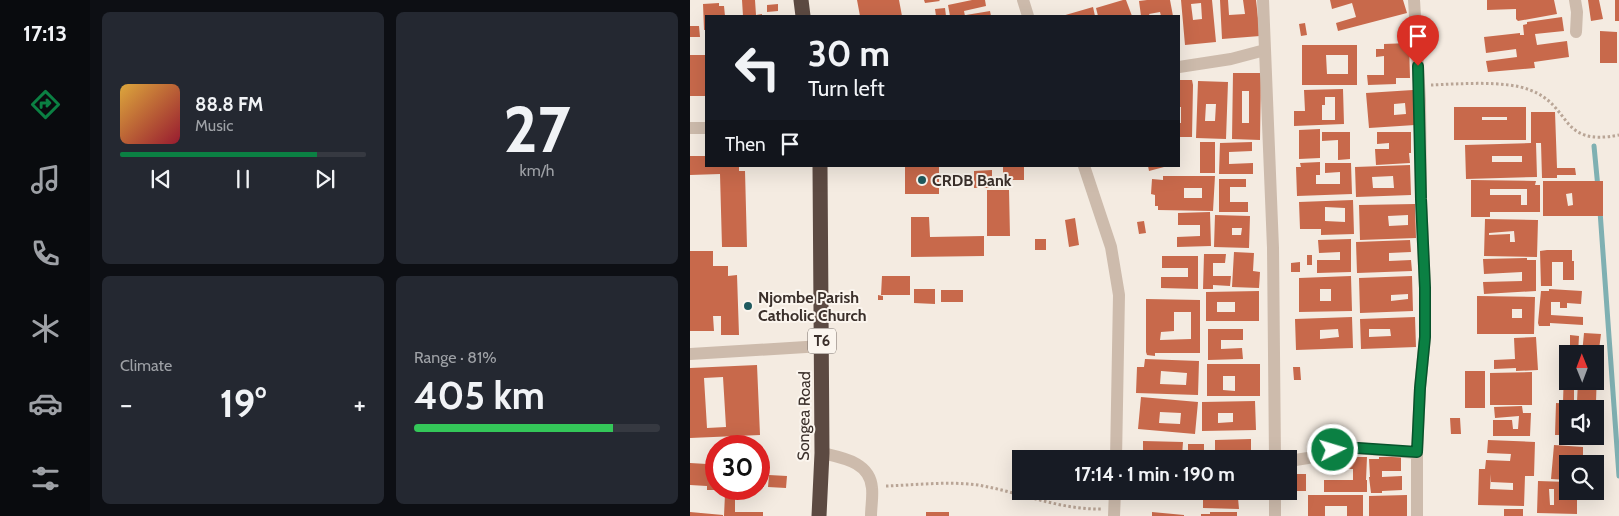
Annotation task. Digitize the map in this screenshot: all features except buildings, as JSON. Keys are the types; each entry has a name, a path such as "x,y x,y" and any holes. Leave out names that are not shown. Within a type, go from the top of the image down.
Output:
{"highway":[{"path":"801,0 803,15"},
{"name":"Songea Road","path":"819,516 822,452 820,167"}],"street":[{"path":"1023,0 1028,15"},
{"path":"1263,0 1273,248 1275,450"},
{"path":"1414,0 1419,85 1425,288 1425,337 1417,452 1417,516"},
{"path":"1575,0 1577,12 1576,32"},
{"path":"1180,67 1231,59 1264,50"},
{"path":"690,128 705,128"},
{"path":"1084,167 1111,247 1119,295 1116,450"},
{"path":"690,354 822,346"},
{"path":"1297,460 1343,447 1417,452"},
{"path":"822,452 850,460 866,470 873,487 871,516"},
{"path":"1275,500 1275,516"}],"path":[{"path":"1419,85 1506,86 1531,90 1552,103 1572,128 1579,133 1591,137 1619,135"},
{"path":"873,487 940,484 976,485 1078,508 1114,512"}],"waterway":[{"path":"1594,146 1598,188"},
{"path":"1600,211 1619,476"}],"place":[{"name":"CRDB Bank","path":"922,180"},
{"name":"Njombe Parish Catholic Church","path":"748,306"}],"route":[{"path":"1333,450 1343,447 1417,452 1425,337 1418,66"}]}
